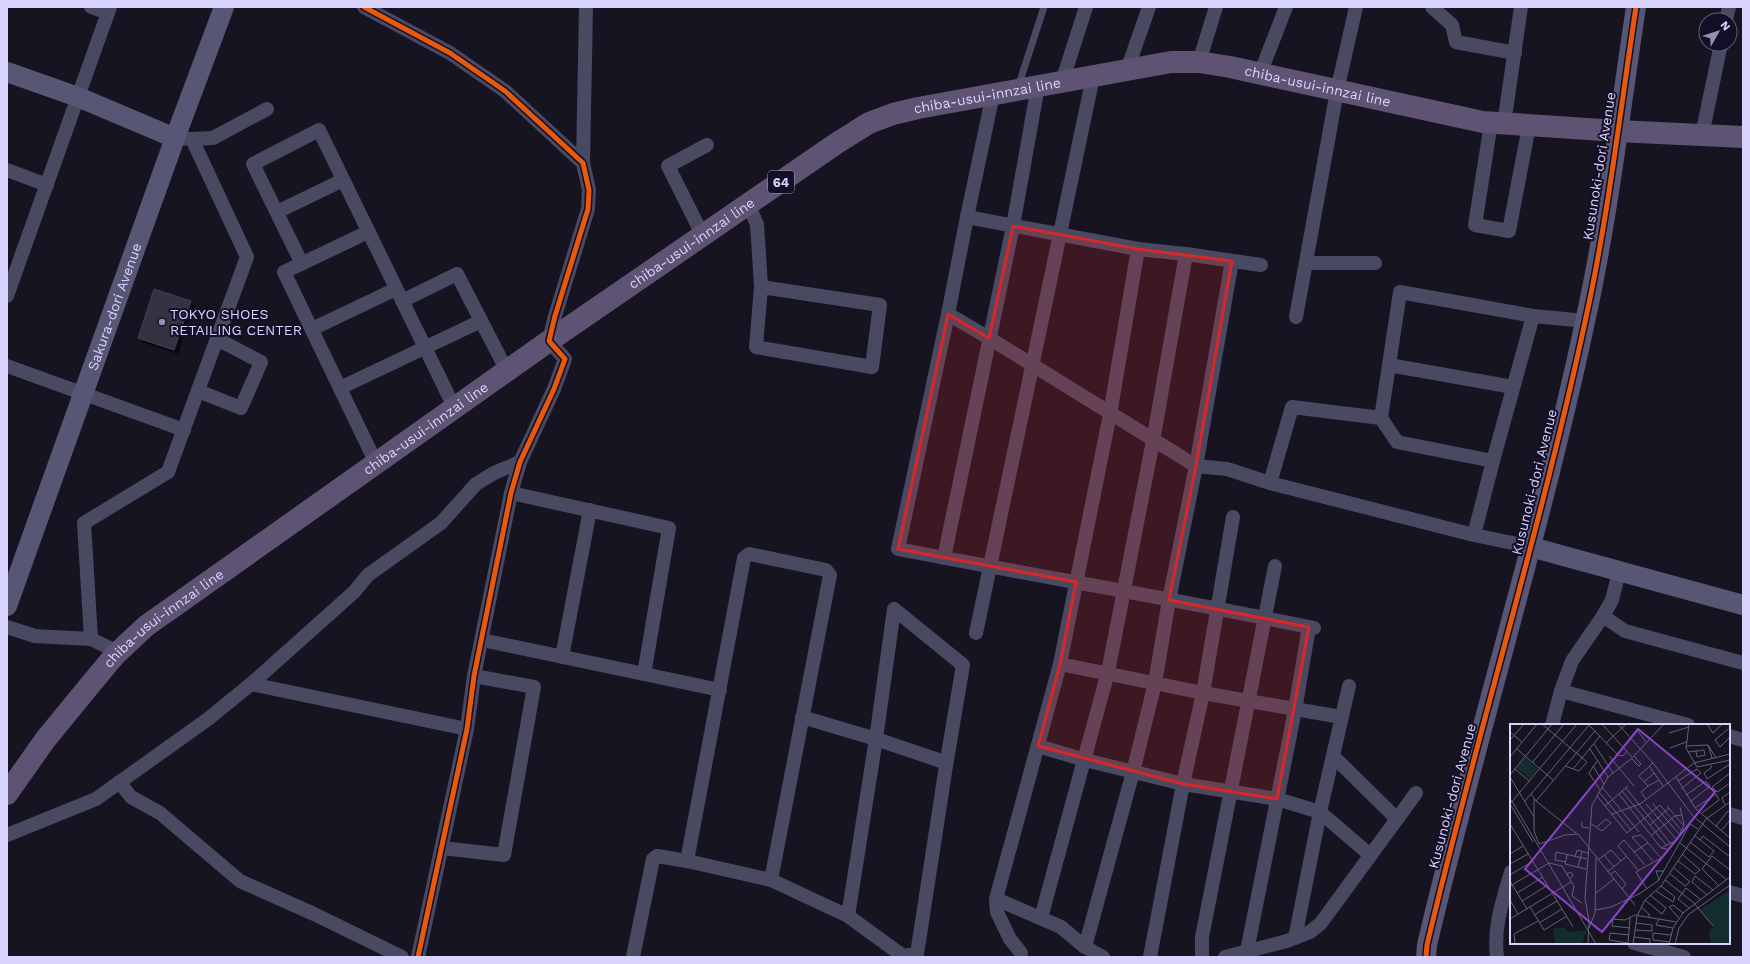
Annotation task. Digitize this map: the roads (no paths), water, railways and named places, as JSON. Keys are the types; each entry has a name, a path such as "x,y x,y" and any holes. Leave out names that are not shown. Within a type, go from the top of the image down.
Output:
{"main road":[{"name":"chiba-usui-innzai line","path":"7,794 45,740 118,652 146,626 549,341 837,143 869,123 893,114 918,108 993,94 1171,62 1199,62 1498,124 1743,137"}],"street":[{"path":"7,296 12,268 47,185 109,10 91,7"},
{"name":"Sakura-dori Avenue","path":"7,606 83,394 183,139 224,7"},
{"path":"364,7 450,53 505,91 583,163"},
{"path":"418,957 467,729 474,676 511,493 520,462 554,389 565,359 549,341 554,316 588,209 589,190 583,163 586,7"},
{"path":"1062,82 1086,7"},
{"path":"1127,70 1149,7"},
{"path":"1199,62 1216,7"},
{"path":"1260,74 1286,7"},
{"path":"1296,317 1337,91 1356,7"},
{"path":"1432,7 1452,25 1456,42 1515,53"},
{"path":"1521,7 1515,53 1475,224 1509,231 1529,126"},
{"name":"Kusunoki-dori Avenue","path":"1426,957 1427,945 1449,853 1532,547 1586,321 1636,7"},
{"path":"1702,135 1719,52"},
{"path":"7,72 78,97 183,139 213,138 267,109"},
{"path":"976,633 992,565 1032,365 1093,77"},
{"path":"944,558 1013,226 1028,88"},
{"path":"993,94 898,549 992,565 1123,592 1217,608 1311,627 1247,951"},
{"path":"302,264 254,164 319,130 454,409"},
{"path":"91,639 84,523 168,472 248,257 183,139"},
{"path":"703,236 668,166 707,145"},
{"path":"7,170 47,185"},
{"path":"277,212 343,180"},
{"path":"748,205 757,224 761,287 756,347 872,368 880,305 761,287"},
{"path":"967,217 1138,250 1186,254 1261,265"},
{"path":"368,232 284,272 376,463"},
{"path":"1022,954 1010,939 997,912 996,899 1060,664 1110,414 1138,250"},
{"path":"1041,918 1108,672 1153,441 1186,254"},
{"path":"1084,947 1132,772 1154,683 1196,466 1232,261"},
{"path":"1306,263 1375,263"},
{"path":"312,329 457,274 507,371"},
{"path":"1494,461 1398,442 1381,418 1400,292 1533,316 1586,321"},
{"path":"948,314 1196,466 1227,469 1270,483 1474,535 1532,547 1743,605"},
{"path":"1474,535 1533,316"},
{"path":"340,388 480,321"},
{"path":"198,391 241,408 261,362 217,339"},
{"path":"1389,365 1513,387"},
{"path":"7,366 184,430"},
{"path":"1270,483 1292,407 1381,418"},
{"path":"7,835 96,799 208,719 252,684 354,592 368,574 441,523 476,484 494,473 520,462"},
{"path":"511,493 669,528 644,674"},
{"path":"562,657 590,510"},
{"path":"1150,957 1183,784 1203,693 1233,517"},
{"path":"687,861 744,558 749,554 826,570 830,575 771,880"},
{"path":"1202,957 1202,937 1275,566"},
{"path":"1552,724 1561,691 1572,661 1603,616 1612,600 1619,572"},
{"path":"633,957 653,859 657,856 687,861 771,880 848,916 904,957 917,954 963,666 894,608 876,739 848,916"},
{"path":"1603,616 1625,631 1743,663"},
{"path":"7,627 35,636 91,639 118,652"},
{"path":"482,640 720,690"},
{"path":"1060,664 1108,672 1203,693 1341,717"},
{"path":"442,848 504,855 534,687 474,676"},
{"path":"252,684 467,729"},
{"path":"1295,938 1320,812 1334,757 1341,717 1349,686"},
{"path":"1561,691 1684,724"},
{"path":"802,717 876,739 941,761 946,766"},
{"path":"1730,736 1743,740"},
{"path":"1038,746 1085,760 1183,784 1277,799 1320,812 1370,855"},
{"path":"1334,757 1397,819"},
{"path":"119,782 131,797 160,813 240,881 314,914 402,957"},
{"path":"1225,957 1295,938 1310,932 1320,923 1416,793"},
{"path":"1730,814 1743,818"},
{"path":"1497,957 1495,945 1506,908 1510,879"},
{"path":"1730,892 1743,896"},
{"path":"996,899 1061,927 1084,947 1103,957"},
{"path":"1638,944 1684,957"}],"lane":[{"path":"1028,88 1044,7"}],"place":[{"name":"TOKYO SHOES RETAILING CENTER","path":"162,322"}]}
